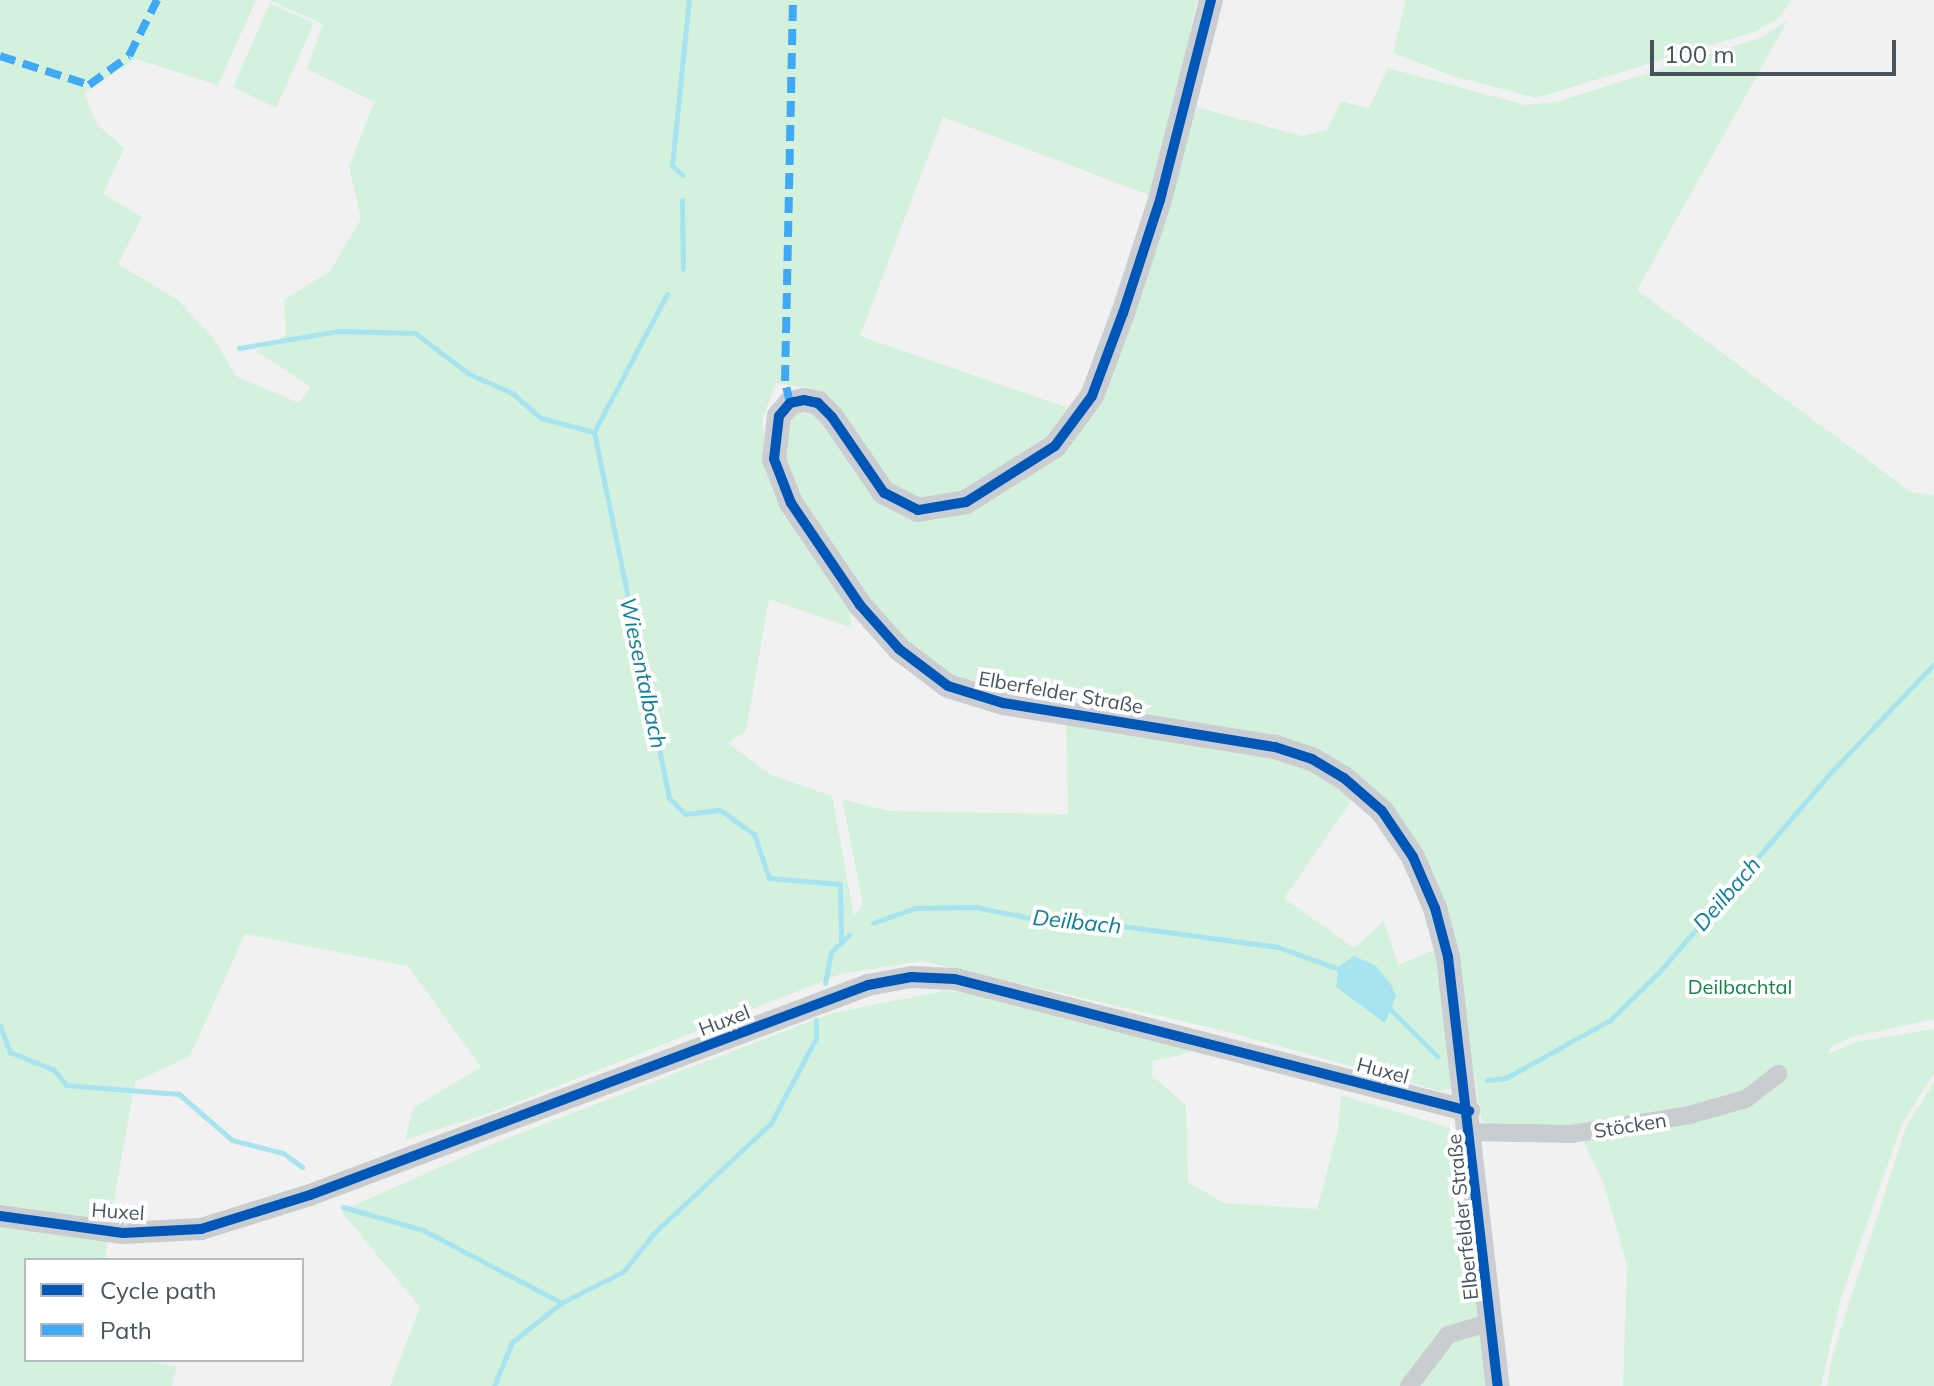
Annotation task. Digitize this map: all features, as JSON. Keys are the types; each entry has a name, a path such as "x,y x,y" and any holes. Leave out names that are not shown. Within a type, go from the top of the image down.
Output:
{"main road":[{"name":"Elberfelder Straße","path":"1211,0 1160,200 1123,313 1092,396 1055,446 966,502 918,510 884,493 832,417 818,403 804,400 790,403 779,416 774,459 791,503 860,605 899,649 948,686 1003,703 1275,747 1312,759 1344,778 1382,811 1413,857 1435,908 1457,1009 1498,1386"}],"street":[{"name":"Huxel","path":"0,1216 123,1233 201,1229 310,1195 857,989 911,977 955,979 1470,1121"},
{"name":"Stöcken","path":"1470,1121 1559,1135 1689,1115 1746,1099 1778,1074"},
{"path":"1409,1386 1448,1335 1491,1322"}],"green space":[{"path":"0,0 256,0 218,85 136,59 84,93 97,124 124,148 103,194 142,217 118,264 178,300 214,339 236,376 299,403 311,387 256,351 286,335 284,300 330,271 361,219 349,167 374,102 307,69 323,24 269,0 1197,0 1154,197 943,117 860,336 1074,410 1017,465 940,503 899,495 825,398 810,388 776,383 762,420 771,488 849,607 852,628 769,599 746,731 728,743 771,775 832,796 854,916 863,905 842,799 889,811 1068,814 1066,723 1302,761 1355,796 1284,898 1354,948 1384,921 1398,965 1438,948 1453,1088 1439,1091 1225,1031 922,961 841,974 492,1112 405,1140 413,1108 481,1067 408,966 245,934 190,1056 135,1082 110,1222 0,1204"},
{"path":"1406,0 1792,0 1778,19 1754,32 1536,98 1453,76 1393,53"},
{"path":"270,3 314,23 276,108 233,87"},
{"name":"Deilbachtal","path":"1788,20 1637,290 1911,492 1934,495 1934,1019 1852,1037 1831,1047 1828,1054 1855,1042 1934,1029 1934,1073 1902,1124 1841,1298 1821,1386 1623,1386 1627,1265 1603,1182 1581,1136 1549,1141 1482,1121 1471,1056 1394,813 1329,755 1279,737 974,689 953,678 904,641 873,607 788,478 783,449 788,423 796,414 811,414 822,419 853,470 884,503 906,515 937,520 983,505 1052,462 1125,331 1197,107 1302,136 1327,130 1341,101 1369,108 1388,68 1525,105 1556,102 1760,38"},
{"path":"944,991 990,994 1197,1051 1153,1061 1152,1075 1186,1106 1188,1182 1224,1203 1317,1209 1338,1130 1341,1095 1451,1128 1479,1320 1405,1386 390,1386 420,1307 341,1211 490,1145 832,1013"},
{"path":"1934,1082 1934,1386 1827,1386 1832,1357 1906,1127"},
{"path":"0,1225 108,1239 105,1258 24,1258 24,1362 151,1362 177,1367 172,1386 0,1386"},
{"path":"1484,1329 1490,1386 1414,1386 1450,1339"}],"water":[{"path":"1354,956 1376,966 1392,986 1396,996 1385,1023 1336,987 1338,967"}],"waterway":[{"name":"Wiesentalbach","path":"683,175 672,166 689,0"},
{"name":"Wiesentalbach","path":"682,200 683,269"},
{"name":"Wiesentalbach","path":"667,294 594,432 669,798 685,814 720,810 754,834 769,878 840,884 841,942"},
{"path":"239,348 338,331 415,333 469,374 512,393 541,418 594,432"},
{"name":"Deilbach","path":"1487,1080 1506,1078 1610,1020 1660,971 1833,770 1934,664"},
{"name":"Deilbach","path":"873,923 915,908 975,907 1040,920 1093,922 1278,947 1342,970"},
{"name":"Deilbach","path":"825,983 831,952 849,935"},
{"name":"Deilbach","path":"1387,1006 1437,1056"},
{"name":"Deilbach","path":"494,1386 512,1342 561,1303 623,1272 654,1233 771,1123 816,1038 816,1020"},
{"path":"0,1026 10,1052 54,1070 66,1085 179,1094 232,1140 283,1153 302,1167"},
{"path":"343,1207 423,1230 560,1302"}],"marked path":[{"path":"0,56 89,85 129,56 157,0"},
{"path":"790,403 785,381 793,0"}],"cycle path":[{"path":"1211,0 1160,200 1123,313 1092,396 1055,446 966,502 918,510 884,493 832,417 818,403 804,400 790,403 779,416 774,459 791,503 860,605 899,649 948,686 1003,703 1275,747 1312,759 1344,778 1382,811 1413,857 1435,908 1448,957 1498,1386"},
{"path":"0,1216 123,1233 201,1229 310,1195 868,985 911,977 955,979 1469,1111"}]}
